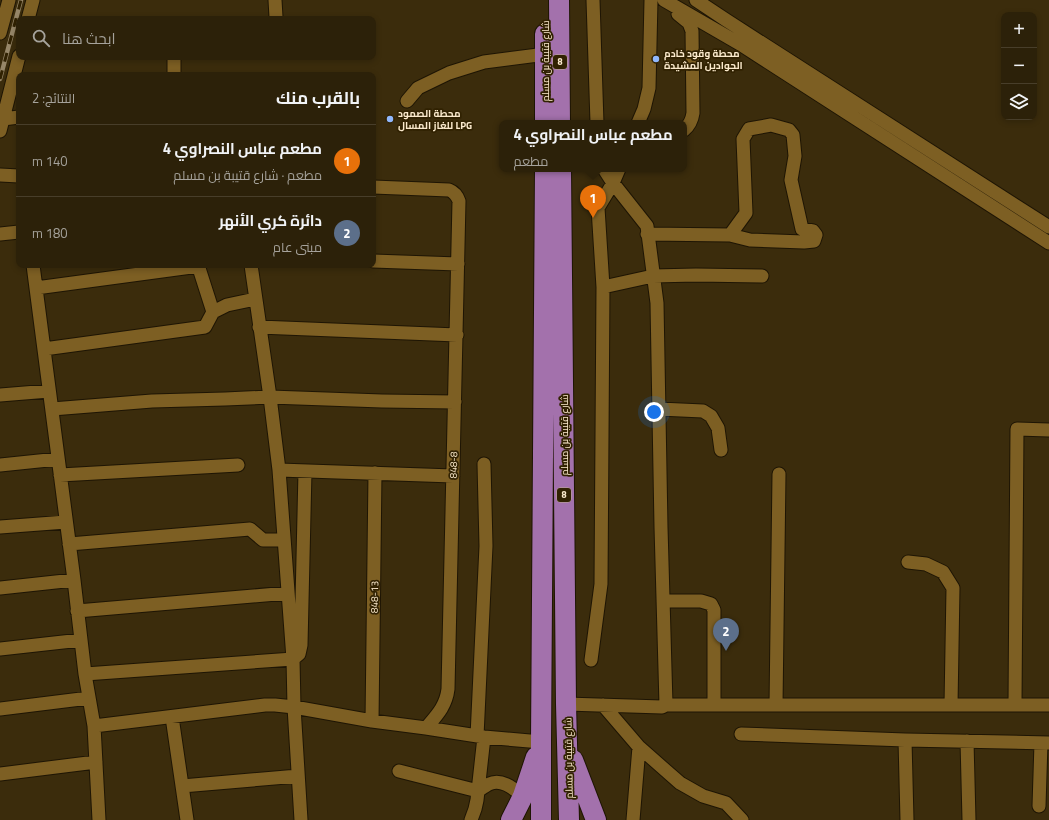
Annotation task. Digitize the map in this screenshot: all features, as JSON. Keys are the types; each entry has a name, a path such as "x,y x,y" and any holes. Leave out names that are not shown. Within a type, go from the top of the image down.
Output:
{"highway":[{"name":"شارع قتيبة بن مسلم","path":"545,0 545,120"},
{"name":"شارع قتيبة بن مسلم","path":"559,0 560,120"},
{"name":"شارع قتيبة بن مسلم","path":"541,820 545,172"},
{"name":"شارع قتيبة بن مسلم","path":"561,172 566,704 569,820"},
{"path":"567,741 596,820"},
{"path":"511,820 523,796 541,742"}],"street":[{"path":"0,33 9,0"},
{"path":"29,16 33,0"},
{"path":"275,0 276,16"},
{"path":"592,0 597,120"},
{"path":"639,120 644,109 649,88 651,0"},
{"path":"696,0 1049,227"},
{"path":"670,2 678,14 689,23 692,31 693,113 691,122 687,128"},
{"path":"670,2 740,44 1049,243"},
{"path":"407,101 418,88 449,73 484,62 546,54"},
{"path":"2,125 18,60"},
{"path":"174,60 174,72"},
{"path":"2,125 16,118"},
{"path":"648,234 730,235 750,240 814,241 816,235 813,232 802,229 790,180 795,156 793,135 788,130 771,125 749,129 743,139 746,213 730,235"},
{"path":"606,172 612,183 647,226 657,303 666,705"},
{"path":"591,660 601,584 603,287 598,208 618,172"},
{"path":"0,175 16,176"},
{"name":"848-8","path":"376,187 449,190 454,192 457,196 460,206 447,695 443,707 426,728"},
{"path":"0,234 16,232"},
{"path":"376,261 458,264"},
{"path":"33,268 85,674 94,726 99,820"},
{"path":"36,288 184,268"},
{"path":"200,268 213,312"},
{"path":"250,268 280,470 293,659 294,707 301,820"},
{"path":"603,287 653,276 762,276"},
{"path":"44,348 205,327 213,312 227,305 255,299"},
{"path":"259,327 456,335"},
{"path":"0,396 49,391"},
{"path":"52,409 152,401 270,397 455,402"},
{"path":"659,409 703,411 711,416 718,428 721,450"},
{"path":"1015,705 1017,429 1049,430"},
{"path":"0,465 58,460"},
{"path":"471,820 475,809 478,791 480,737 486,546 484,464"},
{"path":"60,476 238,465"},
{"path":"280,470 453,476"},
{"path":"85,674 293,659 299,654 301,645 305,471"},
{"name":"848-13","path":"372,721 375,473"},
{"path":"776,705 779,474"},
{"path":"0,527 66,522"},
{"path":"69,544 250,529 263,540 284,540"},
{"path":"908,562 926,564 943,572 953,588 951,705"},
{"path":"0,588 74,580"},
{"path":"77,611 288,593"},
{"path":"663,601 701,601 711,604 714,610 714,705"},
{"path":"0,649 81,640"},
{"path":"0,709 89,698"},
{"path":"566,704 662,707 666,705 1049,705"},
{"path":"94,726 275,705 480,737 541,742"},
{"path":"603,705 639,746 680,783 703,796 726,803 742,820"},
{"path":"172,717 187,820"},
{"path":"741,734 1045,743 1039,806"},
{"path":"905,740 907,820"},
{"path":"967,741 969,820"},
{"path":"633,820 639,746"},
{"path":"0,774 96,762"},
{"path":"399,771 478,791 489,784 496,782 508,784 523,796"},
{"path":"182,786 298,776"}],"railway":[{"path":"17,16 21,0"},
{"path":"0,79 16,19"}],"place":[{"name":"محطة وقود خادم الجوادين المشيدة","path":"656,59"},
{"name":"محطة الصمود للغاز المسال LPG","path":"390,119"},
{"name":"مطعم عباس النصراوي 4","path":"593,218"},
{"name":"دائرة كري الأنهر","path":"726,651"}]}
